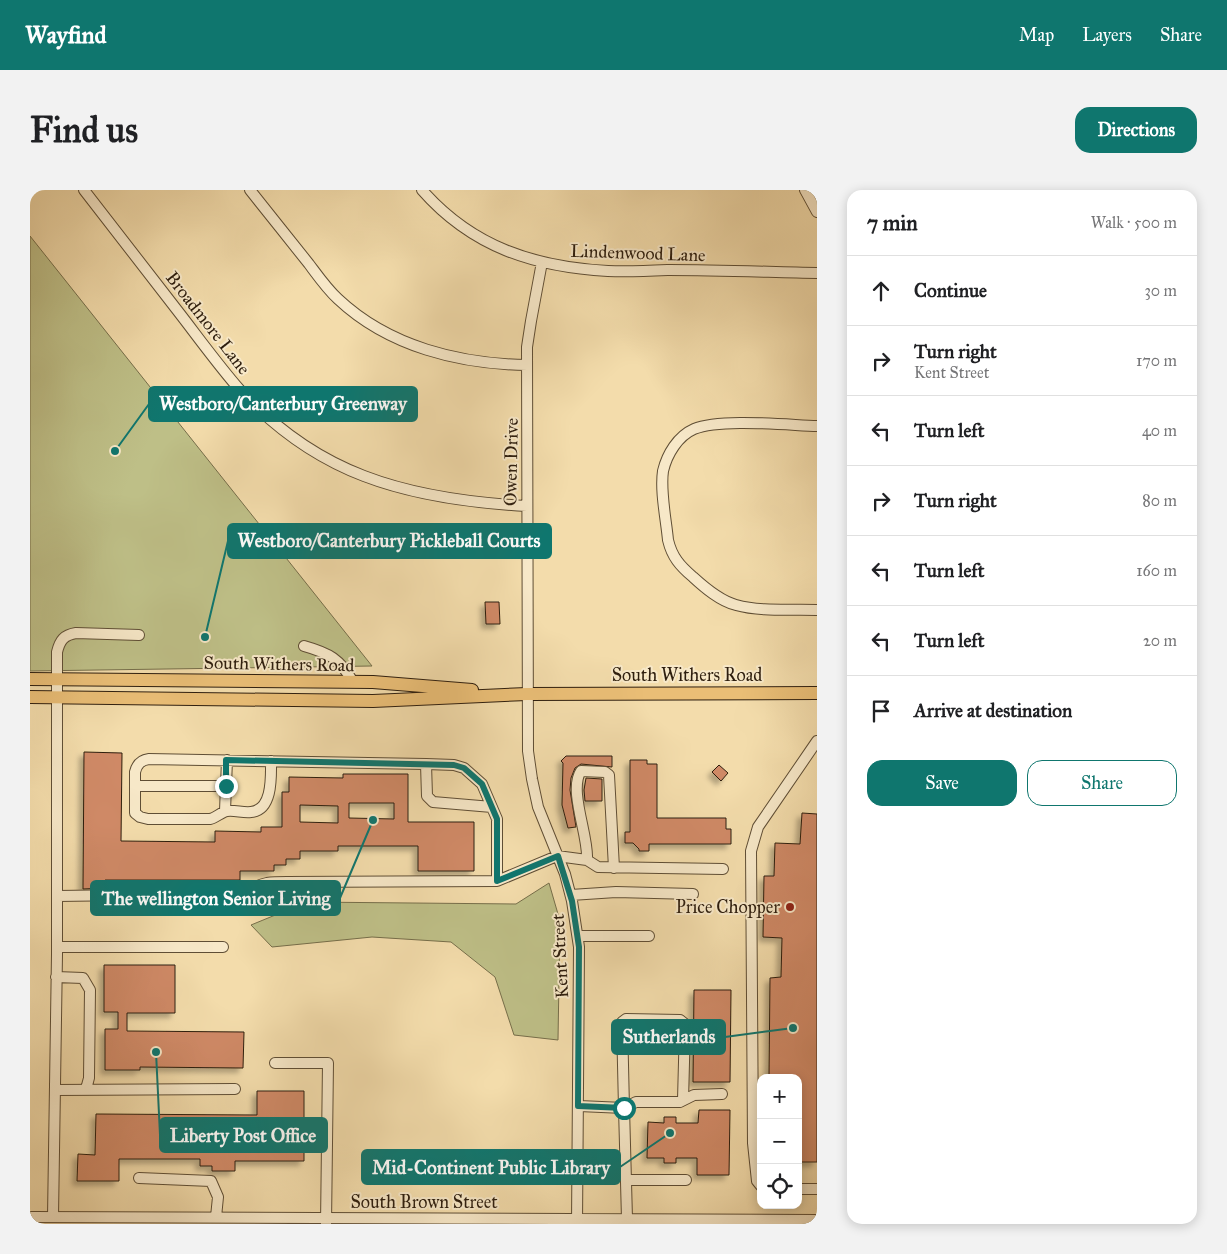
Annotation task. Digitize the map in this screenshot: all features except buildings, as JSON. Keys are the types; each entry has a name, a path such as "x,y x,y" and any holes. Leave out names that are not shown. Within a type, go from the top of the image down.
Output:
{"main road":[{"name":"South Withers Road","path":"30,679 353,682 527,694"},
{"name":"South Withers Road","path":"30,697 373,701 527,694 817,692"}],"street":[{"name":"Broadmore Lane","path":"84,190 240,390 273,422 292,436 341,466 392,486 478,503 527,506"},
{"path":"250,190 336,298 375,326 419,347 455,358 503,364 527,364"},
{"name":"Lindenwood Lane","path":"422,190 448,216 469,231 516,255 542,262 608,271 668,270 817,273"},
{"path":"805,190 817,212"},
{"name":"Owen Drive","path":"527,694 527,364 530,321 542,262"},
{"path":"817,426 725,424 696,428 681,438 672,450 666,462 663,476 670,549 678,564 689,574 712,592 734,605 752,608 817,610"},
{"path":"53,1217 57,947 57,652 60,642 66,635 76,633 140,635"},
{"path":"304,646 321,650 336,659 345,667 353,682"},
{"name":"Kent Street","path":"527,694 528,751 532,779 538,807 558,856 571,895 578,936 577,1222"},
{"path":"757,1181 753,1143 751,851 758,827 817,741"},
{"path":"271,761 268,798 260,808 252,812 225,811 210,819 148,819 140,817 135,813 135,772 137,766 145,760 226,760 454,765 464,768 482,784 497,819 497,881"},
{"path":"225,811 226,760"},
{"path":"426,764 428,796 433,802 492,807"},
{"path":"587,860 588,849 578,804 578,775 581,771 605,772 610,775 614,868"},
{"path":"135,786 226,786"},
{"path":"57,896 204,894 217,899 226,899 267,883 277,882 497,881 558,856 587,860 598,867 723,869"},
{"path":"571,895 616,892 692,894"},
{"path":"578,936 649,936"},
{"path":"57,947 223,948"},
{"path":"56,977 83,978 90,990 89,1078 86,1089"},
{"path":"627,1220 622,1022 626,1019 680,1020 685,1024 683,1100"},
{"path":"275,1063 328,1063 326,1221"},
{"path":"55,1090 235,1089"},
{"path":"578,1106 624,1108 636,1102 680,1102 694,1095 722,1094"},
{"path":"139,1178 211,1181 218,1197 222,1220"},
{"path":"626,1180 686,1180"},
{"path":"802,1189 817,1189"},
{"name":"South Brown Street","path":"30,1217 53,1217 70,1220 577,1222 627,1220 716,1222 817,1220"}],"green space":[{"path":"30,236 372,666 30,671"},
{"path":"549,883 560,921 558,1040 514,1035 495,977 451,942 372,937 272,947 251,925 307,902 516,904"}],"place":[{"name":"Westboro/Canterbury Greenway","path":"115,451"},
{"name":"Westboro/Canterbury Pickleball Courts","path":"205,637"},
{"name":"The wellington Senior Living","path":"373,820"},
{"name":"Price Chopper","path":"790,907"},
{"name":"Sutherlands","path":"793,1028"},
{"name":"Liberty Post Office","path":"156,1052"},
{"name":"Mid-Continent Public Library","path":"670,1133"}],"route":[{"path":"226,786 226,760 426,764 454,765 464,768 482,784 497,819 497,881 558,856 572,901 579,947 578,1106 624,1108"}]}
